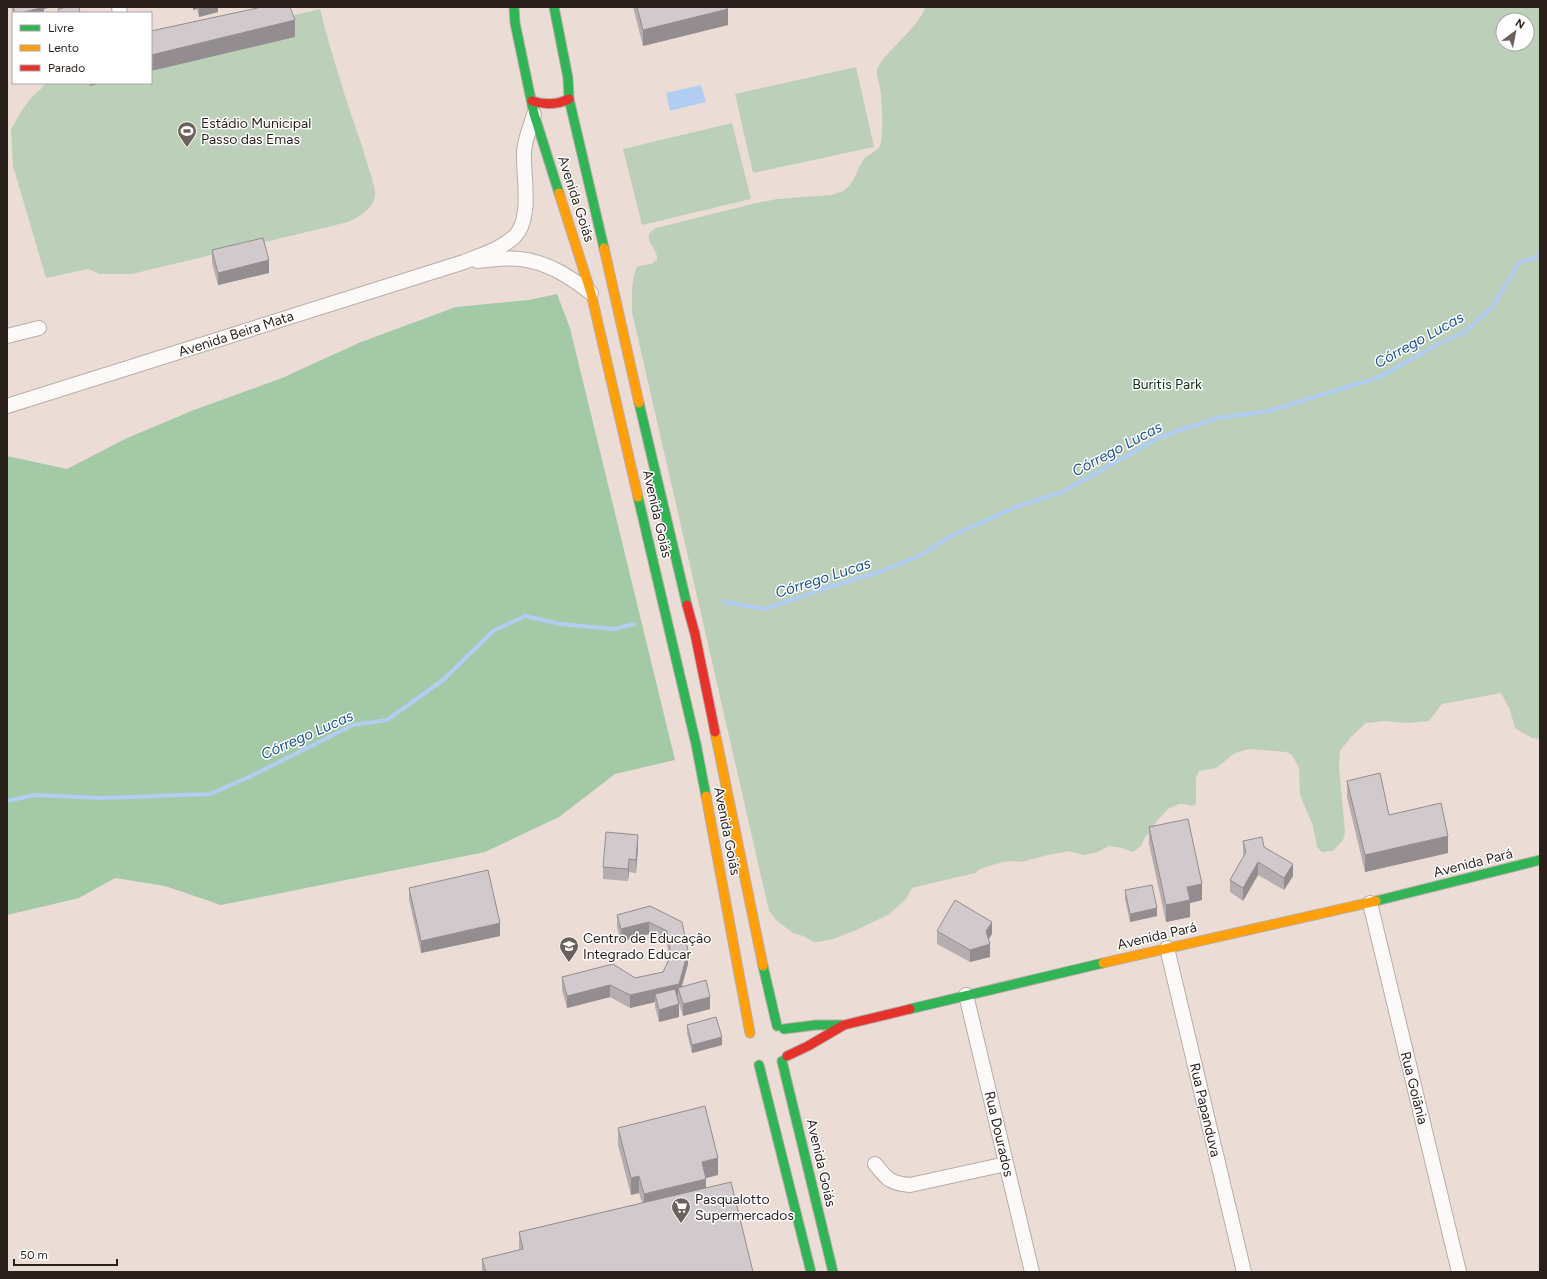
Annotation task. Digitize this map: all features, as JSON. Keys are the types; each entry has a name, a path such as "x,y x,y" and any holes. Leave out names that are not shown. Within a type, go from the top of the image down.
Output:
{"main road":[{"name":"Avenida Goiás","path":"514,7 514,23 533,108 591,293 696,744 747,1011 748,1037 762,1024 784,1034"},
{"name":"Avenida Goiás","path":"554,7 568,78 569,99 634,384 695,634 755,934 784,1034"},
{"path":"533,108 539,104 554,104 569,99"},
{"name":"Avenida Pará","path":"811,1272 756,1063 771,1066 844,1025 1167,948 1370,904 1540,860"},
{"path":"785,1058 784,1034 816,1025 844,1025"},
{"name":"Avenida Goiás","path":"785,1058 833,1272"}],"street":[{"name":"Avenida Beira Mata","path":"7,406 464,262 506,242 514,237 521,229 524,217 526,192 524,151 533,108"},
{"name":"Avenida Beira Mata","path":"464,262 520,259 559,271 591,293"},
{"path":"7,336 39,328"},
{"name":"Rua Goiânia","path":"1370,904 1459,1272"},
{"name":"Rua Papanduva","path":"1167,948 1244,1272"},
{"name":"Rua Dourados","path":"966,995 1032,1272"},
{"path":"875,1164 888,1180 899,1184 910,1185 1006,1164"}],"green space":[{"name":"Buritis Park","path":"925,7 1540,7 1540,739 1532,738 1515,728 1510,710 1501,693 1442,704 1429,721 1406,723 1385,721 1366,723 1351,737 1340,751 1339,767 1345,832 1343,840 1333,851 1322,852 1317,847 1313,826 1300,795 1299,768 1292,755 1286,752 1249,749 1235,753 1216,768 1199,771 1196,778 1196,804 1192,806 1179,804 1168,809 1156,822 1152,831 1145,837 1141,846 1133,852 1122,848 1109,846 1098,852 1084,855 1069,851 1022,862 1002,862 980,869 975,873 912,888 906,899 888,915 833,939 818,942 814,942 793,933 777,921 769,911 632,312 633,281 638,266 651,264 657,260 657,256 649,239 651,232 656,228 777,199 831,195 839,193 848,187 854,179 864,159 880,146 882,117 881,93 877,69 889,52 917,22"},
{"name":"Estádio Municipal Passo das Emas","path":"320,9 374,187 374,201 361,215 348,222 132,274 100,274 88,269 46,278 13,166 11,130 22,110 31,98 46,84 152,84 152,49"},
{"path":"856,67 874,147 753,173 735,94"},
{"path":"732,123 751,199 642,225 623,149"},
{"path":"557,294 570,328 675,760 615,774 559,817 485,852 221,905 165,886 115,878 79,898 7,915 7,456 67,469 127,438 194,410 282,378 361,342 456,307 529,300"}],"water":[{"path":"701,85 706,102 670,111 666,93"}],"building":[{"path":"13,7 44,7 25,12 15,12"},
{"path":"79,7 80,12 59,12 58,9"},
{"path":"262,7 290,7 295,20 152,55 152,31"},
{"path":"637,7 727,7 728,9 643,30"},
{"path":"263,238 269,260 218,273 212,250"},
{"path":"1380,773 1389,815 1441,803 1448,836 1365,855 1347,781"},
{"path":"1188,819 1202,884 1187,887 1190,900 1166,905 1149,827"},
{"path":"606,832 638,835 636,860 629,859 628,869 603,867"},
{"path":"1262,837 1264,847 1293,864 1284,878 1258,862 1243,888 1230,880 1246,852 1243,841"},
{"path":"488,870 500,923 421,941 409,888"},
{"path":"1152,885 1157,908 1130,914 1125,890"},
{"path":"955,900 992,922 986,931 990,944 970,950 937,931"},
{"path":"650,906 682,922 688,951 679,984 630,995 610,985 567,996 562,977 613,964 635,978 663,972 671,955 667,931 649,922 621,929 617,915"},
{"path":"706,980 710,997 683,1004 678,988"},
{"path":"675,989 679,1004 659,1010 655,994"},
{"path":"716,1017 722,1037 692,1045 687,1025"},
{"path":"705,1106 718,1158 702,1162 706,1179 644,1194 639,1176 631,1178 618,1128"},
{"name":"Pasqualotto Supermercados","path":"731,1182 753,1272 486,1272 482,1259 523,1249 519,1232"}],"waterway":[{"name":"Córrego Lucas","path":"724,602 765,609 882,571 921,555 953,535 1016,507 1062,492 1162,436 1218,418 1268,411 1380,377 1438,344 1465,332 1492,307 1519,263 1540,255"},
{"name":"Córrego Lucas","path":"7,801 34,795 103,798 210,794 249,777 353,725 387,720 443,680 493,631 525,616 560,624 614,629 634,624"}],"traffic: fast":[{"path":"514,7 515,23 534,114 559,193"},
{"path":"554,7 568,78 569,99 604,248"},
{"path":"639,403 687,605"},
{"path":"638,497 696,744 706,796"},
{"path":"1376,901 1540,860"},
{"path":"910,1009 1103,963"},
{"path":"763,966 777,1026"},
{"path":"784,1029 816,1025 842,1025"},
{"path":"782,1061 833,1272"},
{"path":"759,1065 811,1272"}],"traffic: slow":[{"path":"559,193 591,293 638,497"},
{"path":"604,248 639,403"},
{"path":"715,732 763,966"},
{"path":"706,796 750,1033"},
{"path":"1103,963 1376,901"}],"traffic: jam":[{"path":"532,101 551,104 569,99"},
{"path":"687,605 695,634 715,732"},
{"path":"787,1056 808,1046 844,1025 910,1009"}],"place":[{"name":"Estádio Municipal Passo das Emas","path":"187,148"},
{"name":"Centro de Educação Integrado Educar","path":"569,963"},
{"name":"Pasqualotto Supermercados","path":"681,1224"}]}
